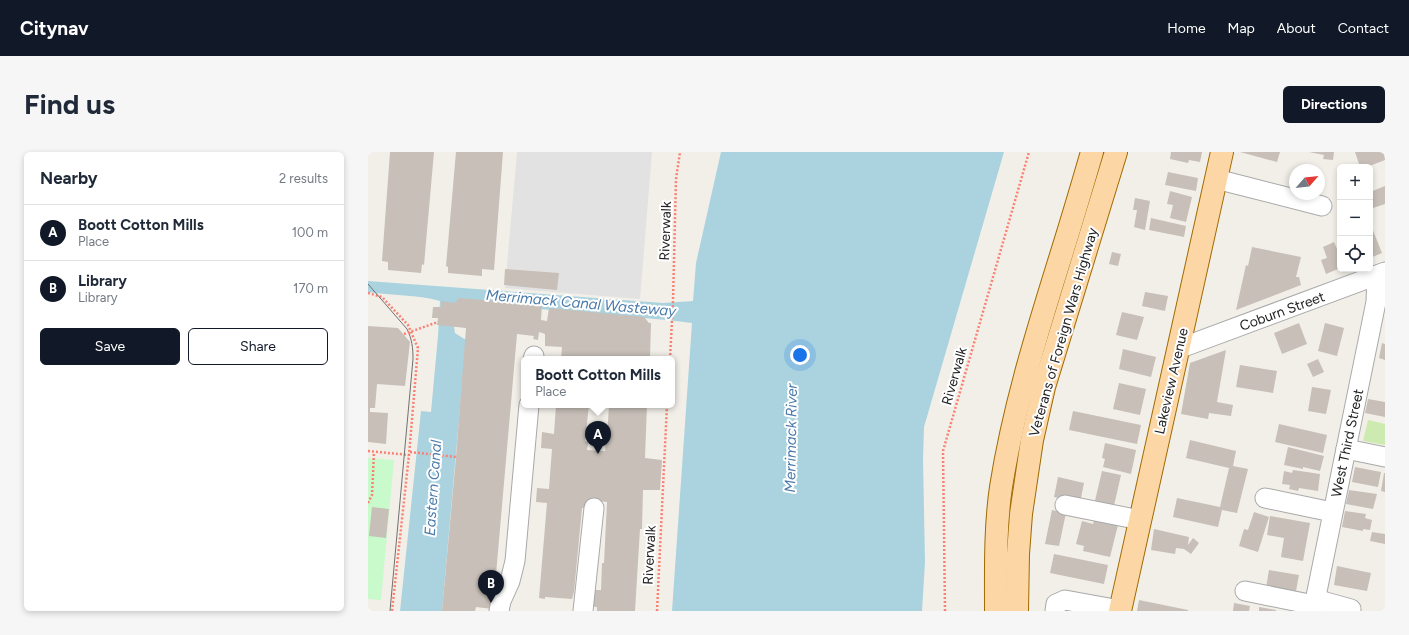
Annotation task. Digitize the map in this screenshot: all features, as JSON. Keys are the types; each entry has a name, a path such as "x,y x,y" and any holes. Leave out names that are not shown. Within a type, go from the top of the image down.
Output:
{"main road":[{"name":"Veterans of Foreign Wars Highway","path":"996,611 998,516 1001,489 1013,423 1030,353 1092,152"},
{"name":"Veterans of Foreign Wars Highway","path":"1017,611 1018,554 1021,514 1032,440 1044,387 1116,152"},
{"name":"Lakeview Avenue","path":"1120,611 1222,152"}],"street":[{"path":"1216,179 1322,206"},
{"name":"Coburn Street","path":"1178,349 1381,274"},
{"name":"West Third Street","path":"1314,605 1381,274"},
{"path":"499,611 501,601 510,581 515,561 529,408"},
{"path":"1346,449 1385,457"},
{"path":"1265,498 1332,512"},
{"path":"1065,505 1140,520"},
{"path":"583,611 594,508"},
{"path":"1245,591 1314,605 1351,609 1350,611"},
{"path":"1055,611 1056,604 1065,600 1120,611"}],"path":[{"name":"Riverwalk","path":"670,356 676,179 680,152"},
{"name":"Riverwalk","path":"945,611 943,451 1029,152"},
{"path":"368,294 382,297 388,302 408,325 418,348 409,453 392,611"},
{"path":"404,334 438,322"},
{"name":"Riverwalk","path":"657,611 667,408"},
{"path":"368,451 417,452 456,457"},
{"path":"368,503 372,495 374,452"},
{"path":"368,475 372,476"}],"green space":[{"path":"1368,420 1385,424 1385,445 1363,441"},
{"path":"368,458 394,460 381,600 368,599"}],"shaded area":[{"path":"517,152 652,152 640,299 505,288"}],"water":[{"path":"721,152 1004,152 924,427 923,460 925,562 922,611 672,611 692,323 457,302 451,309 455,333 466,340 442,611 400,611 421,411 431,412 440,301 422,297 368,292 368,281 663,303 693,301 696,263"}],"building":[{"path":"390,152 434,152 424,265 422,264 421,273 388,270 388,262 382,261"},
{"path":"456,152 503,152 494,270 482,269 482,276 448,273 448,267 446,266"},
{"path":"1171,152 1202,152 1200,162 1189,160 1188,163 1170,159"},
{"path":"1240,152 1280,152 1277,162"},
{"path":"1309,152 1334,152 1333,160 1323,159 1324,155"},
{"path":"1355,152 1384,152 1385,160 1373,165 1359,164"},
{"path":"1168,172 1198,178 1196,191 1165,185"},
{"path":"1385,186 1385,204 1373,208 1373,191"},
{"path":"1170,191 1192,197 1186,222 1170,218 1173,205 1167,204"},
{"path":"1135,198 1150,201 1145,230 1134,227 1137,210 1133,210"},
{"path":"1151,218 1186,226 1184,237 1149,230"},
{"path":"1373,230 1382,253 1373,257"},
{"path":"1334,242 1337,249 1337,269 1326,274 1321,260 1327,258 1323,247"},
{"path":"1252,247 1301,257 1296,277 1299,277 1301,285 1236,310 1246,265 1248,266"},
{"path":"1112,252 1121,254 1118,266 1109,264"},
{"path":"505,269 559,273 557,290 504,285"},
{"path":"1145,292 1168,296 1165,311 1142,306"},
{"path":"459,298 542,305 541,320 547,321 549,308 644,317 649,323 651,323 650,356 561,356 562,347 545,346 545,334 539,332 538,340 533,339 534,336 517,334 493,609 476,607 475,611 442,611 466,328 437,325 438,318 432,318 433,307 441,307 441,301 455,303"},
{"path":"1122,312 1144,317 1137,340 1116,335"},
{"path":"1299,323 1307,344 1282,354 1274,333"},
{"path":"1325,323 1344,328 1337,356 1318,351"},
{"path":"368,326 398,328 410,342 405,386 377,384 375,408 370,408 370,412 388,413 386,444 368,442"},
{"path":"1382,343 1385,344 1385,360 1379,358"},
{"path":"1123,349 1156,357 1151,377 1119,369"},
{"path":"1226,350 1217,402 1233,405 1231,416 1209,413 1208,419 1181,414 1190,363"},
{"path":"1318,359 1324,372 1313,377 1307,364"},
{"path":"1240,365 1277,371 1273,393 1236,387"},
{"path":"1119,383 1146,389 1140,415 1113,409"},
{"path":"1312,387 1331,390 1326,414 1308,411"},
{"path":"1368,399 1385,402 1385,417 1365,413"},
{"path":"556,408 589,408 585,441 588,442 587,450 605,451 609,408 647,408 645,458 662,460 660,490 643,490 642,529 640,529 635,611 597,611 597,607 586,606 588,590 601,590 607,502 587,500 586,508 582,508 574,592 572,599 539,598 547,503 536,502 537,488 549,489 552,449 541,448 542,432 554,434"},
{"path":"1073,411 1141,425 1137,444 1069,430"},
{"path":"1279,424 1327,435 1323,453 1275,442"},
{"path":"1190,440 1236,451 1233,466 1248,469 1237,513 1222,510 1218,527 1173,517 1177,498 1220,507 1229,468 1186,458"},
{"path":"1105,443 1136,450 1131,474 1103,467 1105,459 1102,458"},
{"path":"1288,447 1324,456 1320,471 1284,465"},
{"path":"1355,467 1381,472 1378,487 1352,482"},
{"path":"1293,470 1320,474 1318,491 1299,488 1298,491 1289,489 1290,485 1282,484 1284,471 1292,473"},
{"path":"1102,471 1121,475 1113,510 1094,505"},
{"path":"1385,473 1385,492 1381,491"},
{"path":"1058,477 1084,483 1080,503 1054,497"},
{"path":"1349,490 1377,494 1373,509 1346,504"},
{"path":"372,507 389,509 386,538 369,536"},
{"path":"1052,510 1066,513 1059,546 1045,544"},
{"path":"1345,511 1366,514 1365,518 1372,520 1370,530 1363,529 1363,531 1342,527"},
{"path":"1254,512 1269,517 1258,552 1239,546 1244,529 1248,530"},
{"path":"1095,516 1119,521 1110,557 1083,551 1084,546 1076,544 1082,521 1093,524"},
{"path":"1270,516 1310,523 1303,561 1281,557 1284,538 1267,535"},
{"path":"1154,529 1189,537 1188,545 1193,538 1199,543 1191,554 1184,549 1176,548 1175,554 1151,550"},
{"path":"1372,532 1385,534 1385,544 1370,541"},
{"path":"1054,554 1108,565 1104,584 1050,573"},
{"path":"1337,566 1371,573 1367,591 1334,585"},
{"path":"1269,570 1299,575 1296,591 1283,589 1282,591 1266,588"},
{"path":"1139,600 1188,610 1188,611 1137,611"},
{"path":"1234,603 1250,606 1249,611 1233,611"},
{"path":"1259,607 1276,610 1276,611 1259,611"}],"tram line":[{"path":"368,284 407,329 413,351 390,611"}],"place":[{"name":"Boott Cotton Mills","path":"598,454"},
{"name":"Library","path":"491,603"}],"water label":[{"name":"Merrimack Canal Wasteway","path":"581,303"},
{"name":"Merrimack River","path":"791,438"},
{"name":"Eastern Canal","path":"433,488"}]}
